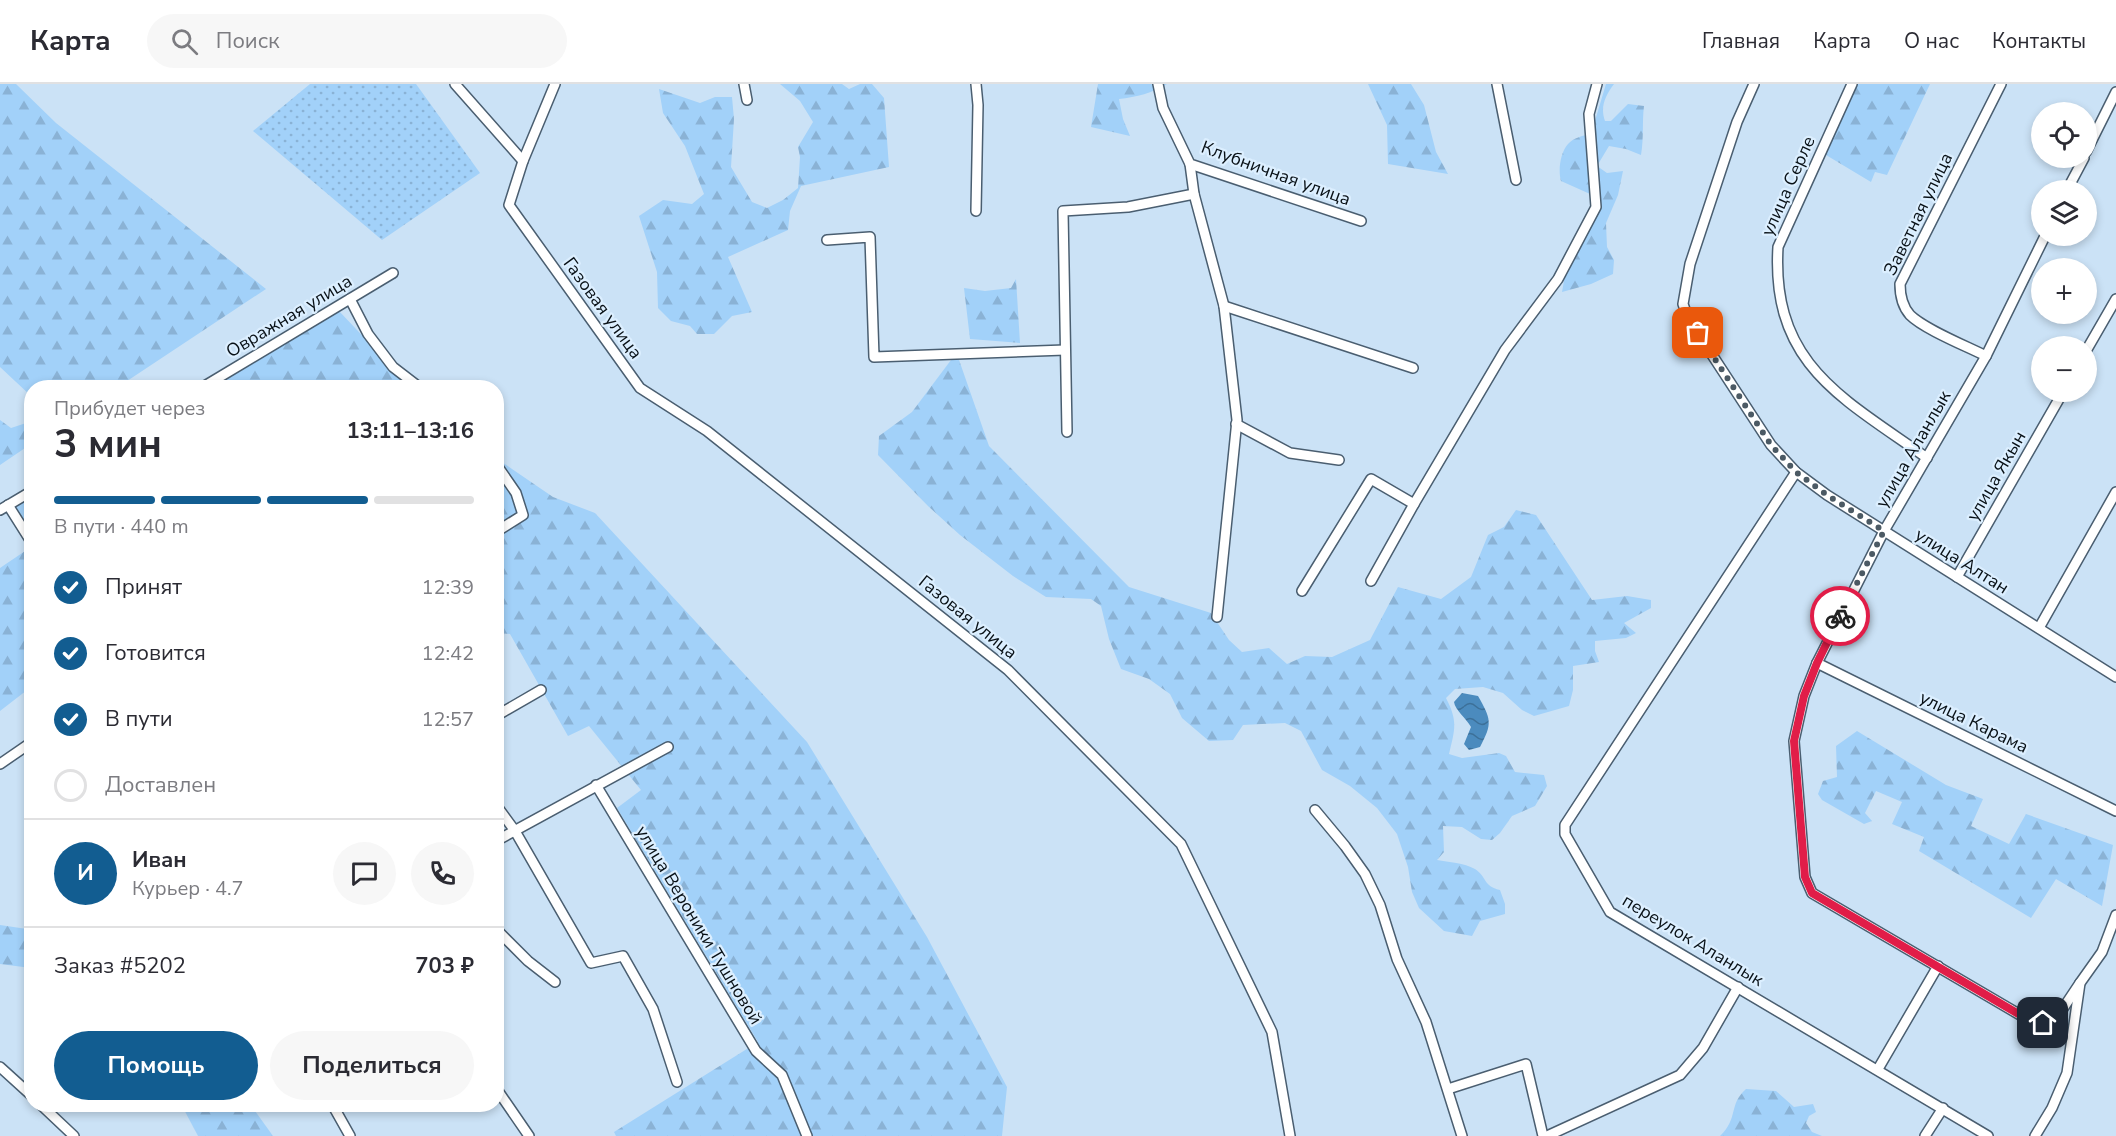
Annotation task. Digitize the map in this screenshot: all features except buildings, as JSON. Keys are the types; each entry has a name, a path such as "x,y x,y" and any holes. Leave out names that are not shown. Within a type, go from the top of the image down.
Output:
{"street":[{"path":"455,84 523,161 555,84"},
{"path":"744,84 747,100"},
{"path":"976,84 978,105 976,212"},
{"name":"Клубничная улица","path":"1158,84 1163,108 1190,164 1361,221"},
{"path":"1497,84 1516,180"},
{"path":"1371,581 1504,350 1558,279 1596,207 1588,114 1597,84"},
{"name":"улица Алтан","path":"1754,84 1737,122 1690,264 1683,304 1688,318 1771,445 1796,472 1827,495 2116,676"},
{"name":"улица Серле","path":"1852,84 1778,247 1776,271 1779,296 1794,342 1813,371 1845,400 1927,458"},
{"name":"Заветная улица","path":"1986,356 1920,322 1910,314 1903,305 1900,284 2001,84"},
{"path":"2097,130 2116,92"},
{"name":"Газовая улица","path":"523,161 509,205 640,388 707,431 1008,670 1181,844 1272,1032 1290,1136"},
{"path":"1190,164 1194,194 1224,306 1236,424 1217,617"},
{"path":"1067,432 1063,211 1128,207 1194,194"},
{"path":"827,240 870,237 874,357 1065,350"},
{"name":"улица Аланлык","path":"2040,246 1986,356 1884,531 1817,663 1804,696 1794,741 1805,877 1812,893 2027,1019 2043,1023 2058,1016 2080,983"},
{"name":"Овражная улица","path":"215,380 393,273"},
{"path":"350,299 368,334 393,367 410,380"},
{"path":"2095,336 2116,299"},
{"path":"1224,306 1413,368"},
{"name":"улица Якын","path":"1957,577 2057,402"},
{"path":"1236,424 1290,453 1339,460"},
{"name":"переулок Аланлык","path":"1796,472 1564,829 1610,912 1988,1136"},
{"path":"504,476 516,493 523,515 504,527"},
{"path":"1302,591 1371,479 1414,504"},
{"path":"2039,628 2116,492"},
{"path":"24,496 4,507 24,533"},
{"name":"улица Карама","path":"1817,663 2116,811"},
{"path":"504,711 541,690"},
{"path":"504,837 668,747"},
{"path":"0,764 24,748"},
{"name":"улица Вероники Тушновой","path":"596,785 756,1051 782,1076 807,1136"},
{"path":"1315,810 1346,846 1365,874 1380,905 1397,959 1426,1022 1462,1136"},
{"path":"504,816 515,831 591,963 623,956 653,1009 677,1082"},
{"path":"2035,1136 2052,1108 2067,1073 2080,983 2102,952 2116,915"},
{"path":"504,937 528,961 555,982"},
{"path":"1878,1069 1938,966"},
{"path":"1448,1089 1526,1064 1545,1136 1680,1075 1703,1048 1738,987"},
{"path":"0,1067 24,1089"},
{"path":"504,1100 529,1136"},
{"path":"1925,1136 1942,1108"},
{"path":"48,1112 74,1136"},
{"path":"336,1112 350,1136"}],"green space":[{"path":"0,84 16,84 56,123 266,289 129,380 24,380 24,389 0,367"},
{"path":"310,84 416,84 480,173 382,240 253,131"},
{"path":"780,84 842,84 849,89 860,84 872,84 884,98 889,167 801,186 790,211 788,230 728,257 752,312 732,316 714,334 697,334 690,326 671,321 658,308 657,272 639,216 663,200 692,204 704,194 685,146 663,113 659,89 700,103 715,97 732,97 734,119 731,167 752,202 767,208 783,200 798,188 800,157 798,147 813,122 800,101"},
{"path":"1098,84 1167,84 1144,94 1119,99 1123,119 1130,136 1091,127"},
{"path":"1368,84 1411,84 1424,105 1436,152 1448,174 1388,164 1387,125"},
{"path":"1606,84 1614,84 1604,102 1605,121 1611,121 1628,104 1644,106 1641,155 1609,146 1597,166 1607,173 1623,171 1618,195 1606,223 1607,247 1614,260 1613,274 1591,284 1562,292 1567,264 1579,251 1598,211 1599,198 1561,181 1560,162 1570,142 1591,134"},
{"path":"1857,84 1930,84 1887,175 1875,172 1871,182 1826,155"},
{"path":"1016,279 1020,343 970,339 964,288 985,291 1011,288"},
{"path":"339,311 404,380 225,380"},
{"path":"958,357 989,446 1129,587 1211,613 1229,640 1242,652 1269,648 1287,664 1305,656 1332,657 1370,640 1398,587 1441,599 1471,577 1488,535 1504,527 1516,510 1536,515 1592,600 1627,596 1651,600 1651,608 1624,623 1636,633 1626,638 1595,641 1595,651 1599,662 1573,666 1573,690 1569,706 1534,716 1522,710 1503,693 1483,687 1455,689 1446,698 1454,719 1449,754 1462,758 1499,753 1506,756 1515,772 1544,775 1547,786 1535,806 1512,816 1492,840 1481,839 1462,827 1443,826 1444,852 1437,860 1466,865 1479,872 1488,884 1500,890 1505,904 1505,914 1480,921 1472,936 1444,931 1419,908 1412,892 1408,867 1397,834 1377,808 1350,786 1322,770 1301,731 1285,723 1243,725 1233,740 1209,741 1182,718 1170,694 1149,679 1121,669 1109,639 1101,606 1091,599 1046,597 1013,576 960,535 928,506 878,455 879,436 912,412 951,360"},
{"path":"0,420 11,428 24,424 24,449 0,465"},
{"path":"504,463 553,497 595,513 807,742 927,937 1007,1087 1002,1136 616,1136 614,1132 758,1042 617,808 641,790 589,726 568,736 510,634 504,634"},
{"path":"24,502 24,521 16,507"},
{"path":"24,552 24,692 0,711 0,568"},
{"path":"1857,731 1946,785 1983,799 1971,826 2009,844 2026,814 2113,845 2102,906 2056,879 2031,918 1919,851 1924,837 1892,824 1902,802 1876,791 1865,813 1872,821 1864,824 1822,800 1818,794 1823,781 1837,777 1836,746"},
{"path":"0,925 24,929 24,967 0,964"},
{"path":"1746,1089 1776,1091 1794,1107 1813,1104 1816,1112 1809,1116 1806,1123 1812,1132 1822,1136 1720,1136 1730,1123 1737,1101"},
{"path":"185,1112 256,1112 273,1136 198,1136"}],"water":[{"path":"1462,693 1478,696 1489,721 1480,747 1469,750 1464,744 1471,727 1454,702"}],"way so far":[{"path":"1698,333 1771,445 1796,472 1827,495 1884,531 1840,616"}],"route":[{"path":"1840,616 1804,696 1794,741 1805,877 1812,893 2027,1019 2043,1023"}]}
